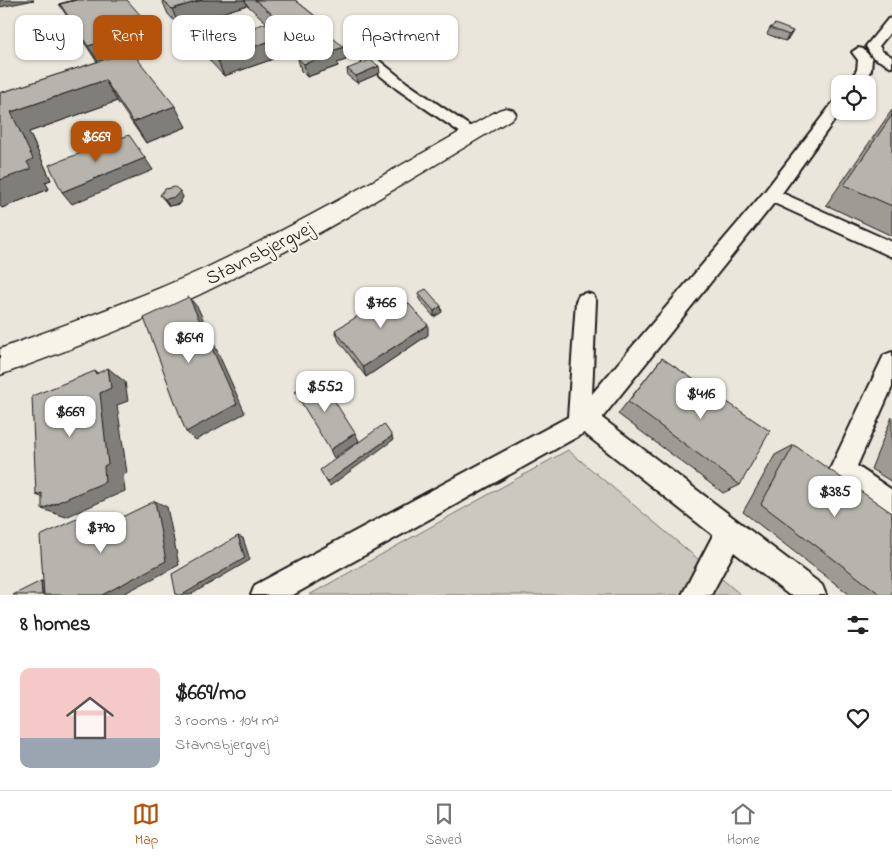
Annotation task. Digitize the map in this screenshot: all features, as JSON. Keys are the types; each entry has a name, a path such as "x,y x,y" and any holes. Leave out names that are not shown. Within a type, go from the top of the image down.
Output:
{"street":[{"name":"Stavnsbjergvej","path":"0,362 217,274 360,200 506,114"}],"lane":[{"path":"892,22 872,46 877,54 892,63"},
{"path":"858,52 865,59 864,70 860,75"},
{"path":"370,60 402,86 472,134"},
{"path":"265,595 585,420 771,195 831,115"},
{"path":"771,195 892,250"},
{"path":"586,300 579,415 812,595"},
{"path":"892,362 842,471 892,505"},
{"path":"696,595 730,532"}],"shaded area":[{"path":"568,450 741,595 309,595"}],"building":[{"path":"76,0 127,0 140,15 93,15 93,44 88,46 83,38 83,15 67,15 60,4"},
{"path":"163,0 202,0 172,9"},
{"path":"255,0 295,0 314,15 273,15"},
{"path":"265,23 265,43 255,46 255,27"},
{"path":"775,24 793,31 789,35 770,28"},
{"path":"333,38 343,46 333,51"},
{"path":"103,60 138,60 175,106 133,122 105,80 11,112 33,159 27,162 31,169 0,180 0,93"},
{"path":"299,60 316,60 304,64"},
{"path":"370,60 379,66 356,76 347,69"},
{"path":"892,115 892,206 844,185"},
{"path":"129,135 145,158 62,192 49,165"},
{"path":"175,187 180,191 175,197 165,199 160,195 165,189"},
{"path":"426,289 441,306 434,311 418,293"},
{"path":"398,292 428,325 363,367 335,330"},
{"path":"189,297 237,404 186,432 144,318"},
{"path":"662,358 770,431 740,485 628,402"},
{"path":"108,368 111,388 100,393 108,464 104,466 105,482 42,509 42,493 36,495 32,396 95,371 96,374"},
{"path":"319,377 355,433 330,450 295,392"},
{"path":"384,424 392,436 327,482 320,470"},
{"path":"794,445 892,513 892,595 881,595 761,504"},
{"path":"155,501 166,561 102,595 44,595 40,536 87,514 89,533"},
{"path":"238,536 245,558 182,595 176,595 172,574"},
{"path":"41,581 42,595 13,595"}]}
